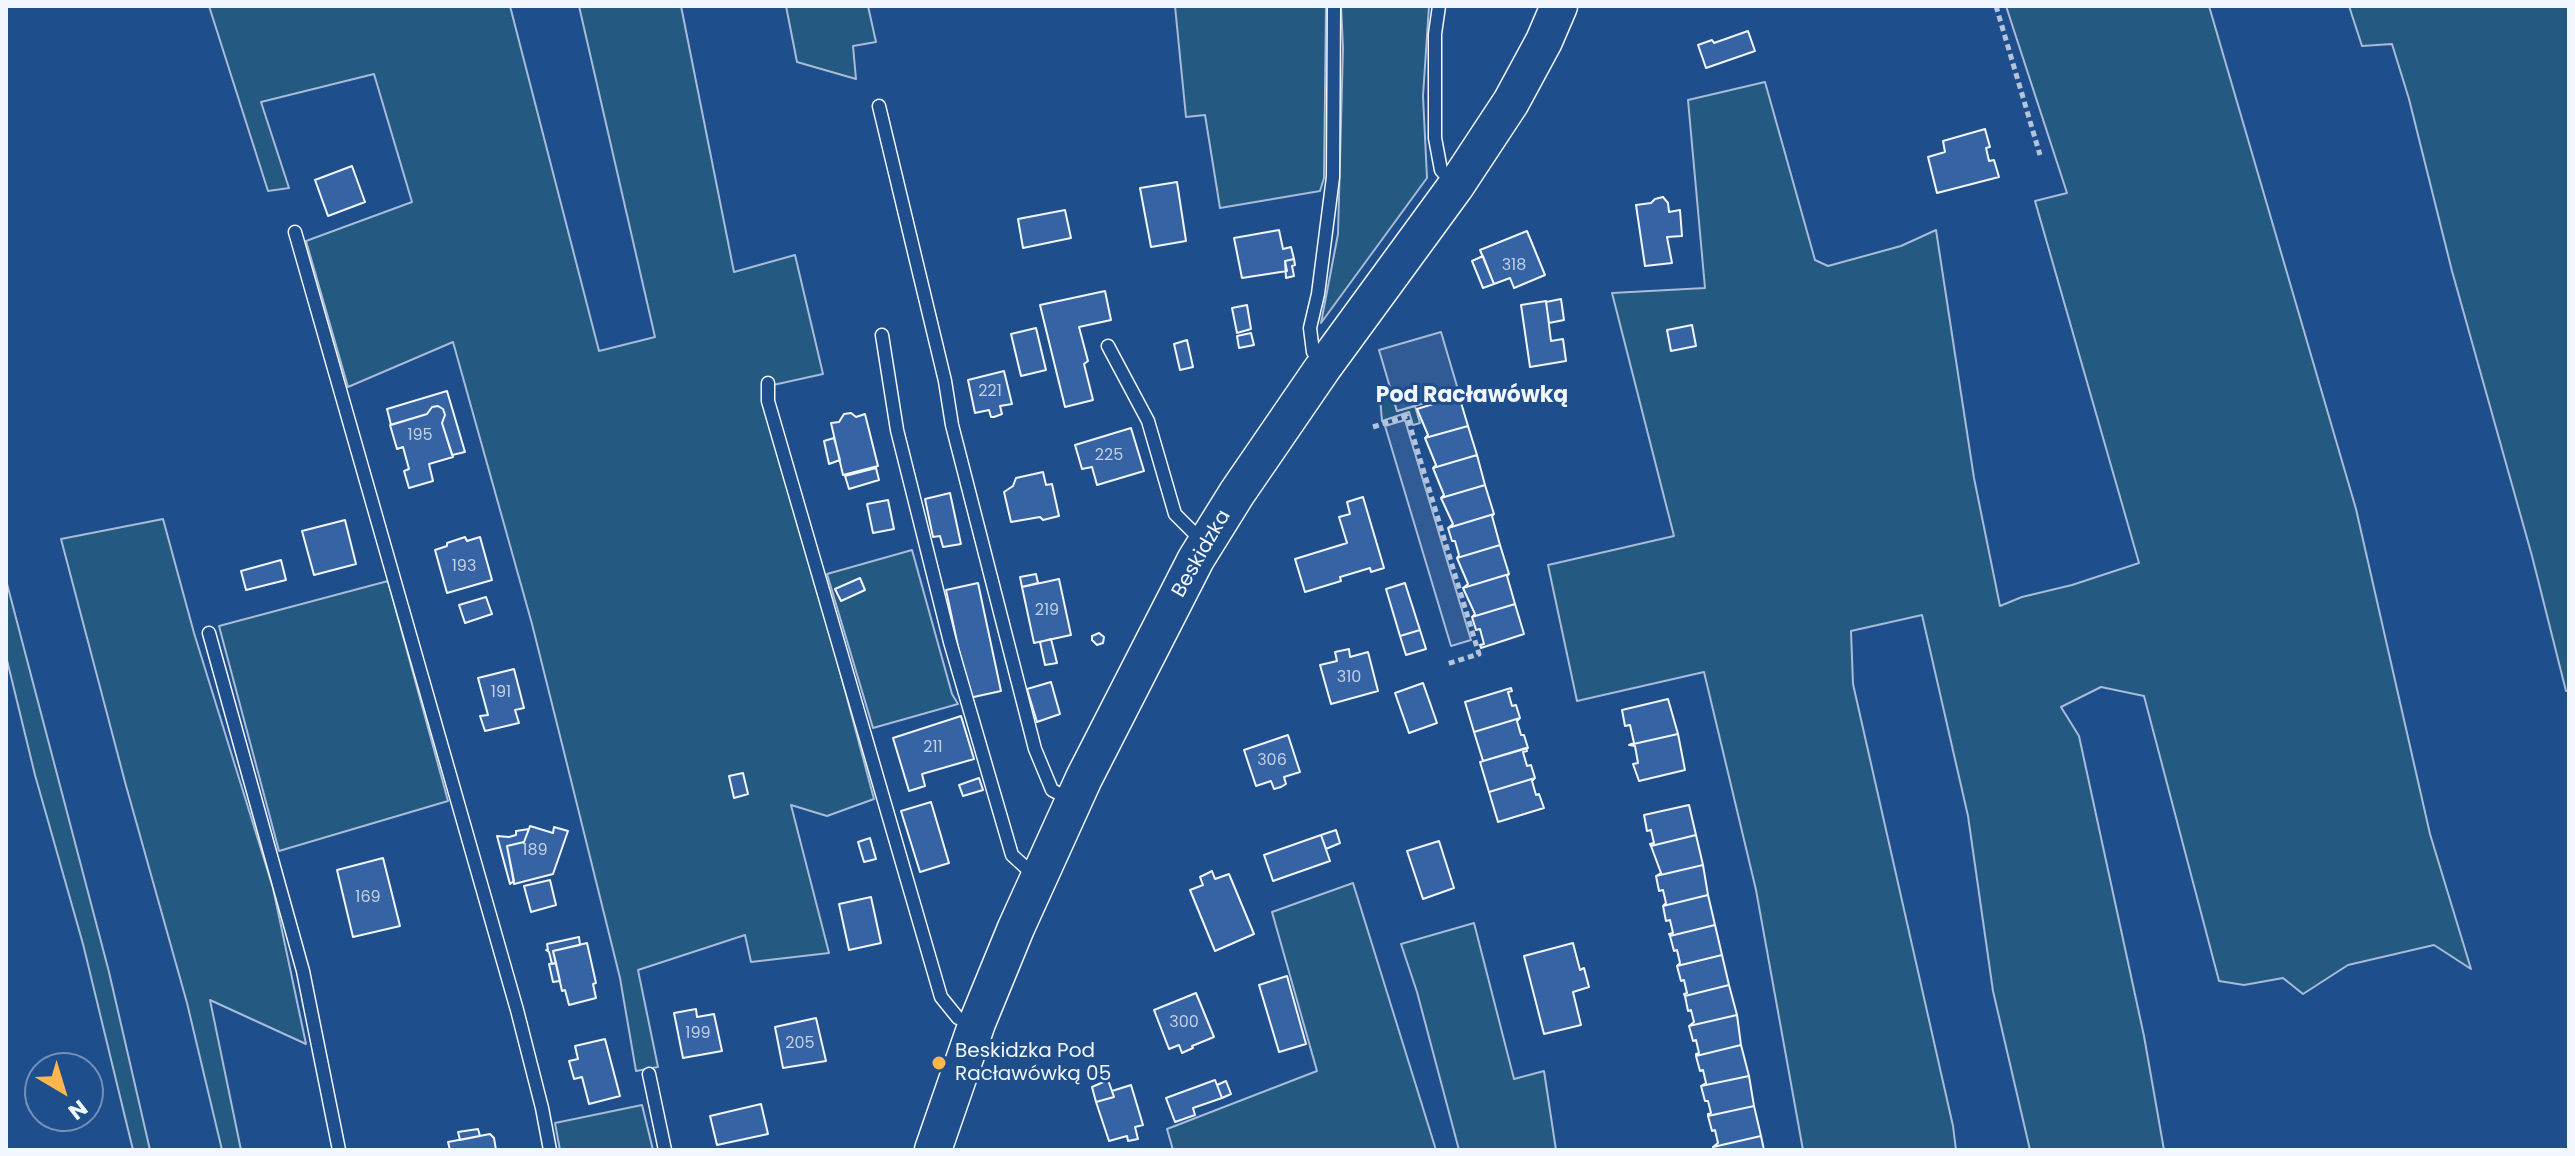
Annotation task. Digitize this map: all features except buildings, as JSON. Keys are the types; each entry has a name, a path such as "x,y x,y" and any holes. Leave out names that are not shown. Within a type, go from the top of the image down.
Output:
{"street":[{"name":"Beskidzka","path":"933,1150 977,1023 1073,801 1205,545 1325,365 1455,187 1511,102 1559,6"}],"lane":[{"path":"1325,365 1313,352 1310,328 1318,294 1333,177 1334,6"},
{"path":"1439,6 1435,34 1435,138 1441,170 1455,187"},
{"path":"879,106 945,381 952,425 1035,749 1052,790 1073,801"},
{"path":"295,232 519,1016 550,1150"},
{"path":"882,335 897,430 950,642 1012,855 1038,879"},
{"path":"1108,346 1148,421 1175,514 1205,545"},
{"path":"768,383 768,401 941,997 958,1018 977,1023"},
{"path":"209,633 303,971 339,1150"},
{"path":"649,1074 665,1150"}],"path":[{"path":"1996,6 2040,155"},
{"path":"1373,427 1407,416 1479,654 1447,664"}],"shaded area":[{"path":"209,6 510,6 599,351 655,337 579,6 681,6 734,272 795,255 823,374 764,387 874,799 827,816 791,805 829,953 751,962 745,935 638,970 658,1067 636,1071 620,978 532,624 453,342 348,387 306,241 412,202 374,74 261,102 289,188 268,191"},
{"path":"786,6 868,6 876,42 853,46 856,79 797,62"},
{"path":"1175,6 1326,6 1324,178 1320,191 1220,208 1205,115 1186,117"},
{"path":"1341,6 1429,6 1423,96 1427,178 1321,323 1338,234 1343,48"},
{"path":"2006,6 2209,6 2356,509 2430,834 2471,969 2434,945 2348,965 2303,994 2283,978 2244,985 2219,981 2144,696 2101,687 2061,707 2079,736 2144,1036 2164,1150 2030,1150 1993,991 1968,816 1922,615 1851,631 1853,684 1956,1150 1803,1150 1756,890 1704,672 1577,701 1548,565 1674,536 1612,293 1705,288 1688,100 1765,82 1815,260 1828,266 1901,246 1936,230 1974,478 2000,606 2139,563 2035,201 2067,193"},
{"path":"2349,6 2569,6 2569,691 2566,691 2392,44 2362,46"},
{"path":"1441,332 1459,393 1397,411 1379,350"},
{"path":"1391,391 1397,411 1415,406 1420,423 1413,425 1409,412 1382,421 1380,398"},
{"path":"1405,420 1471,640 1451,646 1385,426"},
{"path":"163,519 194,633 273,888 306,1044 210,1000 241,1150 222,1150 187,1003 61,539"},
{"path":"912,550 952,694 958,704 873,728 827,574"},
{"path":"6,580 109,972 150,1150 133,1150 83,944 35,775 6,656"},
{"path":"388,581 448,801 279,851 219,626"},
{"path":"1353,883 1436,1150 1173,1150 1167,1129 1317,1071 1272,912"},
{"path":"1474,923 1514,1079 1544,1071 1556,1150 1459,1150 1401,944"},
{"path":"642,1105 653,1150 560,1150 555,1123"}],"place":[{"name":"Beskidzka Pod Racławówką 05","path":"939,1063"}],"district":[{"name":"Pod Racławówką","path":"1472,396"}]}
